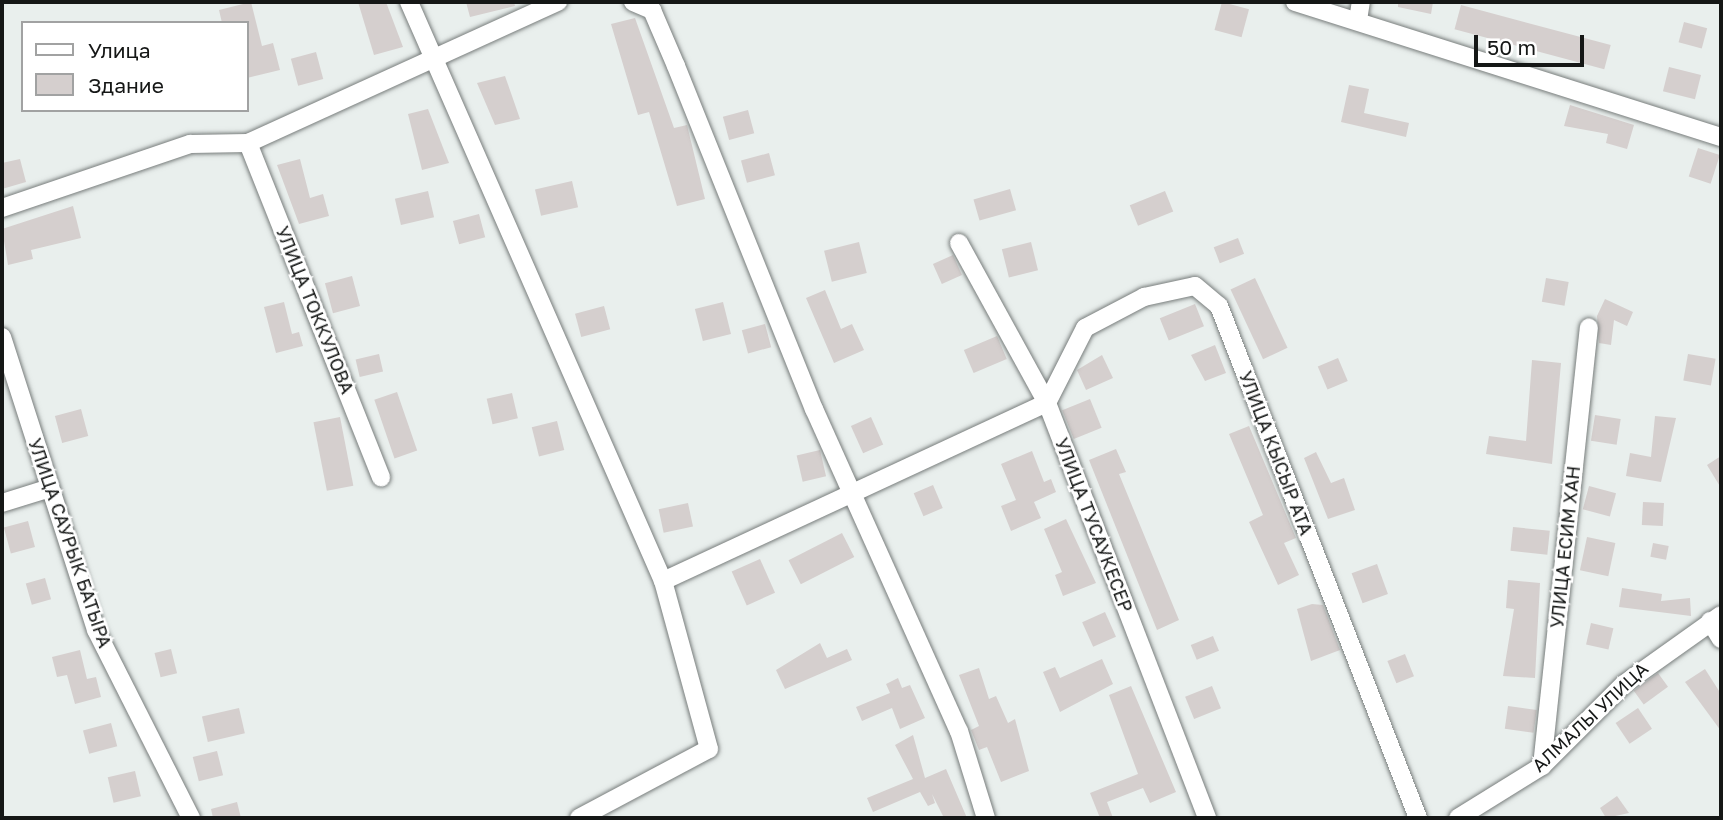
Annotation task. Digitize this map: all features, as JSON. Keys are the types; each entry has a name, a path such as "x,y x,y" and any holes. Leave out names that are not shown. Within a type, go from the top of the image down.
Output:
{"street":[{"path":"409,2 663,581 709,748 579,818"},
{"path":"2,208 190,144 248,143 558,2"},
{"path":"633,2 652,10 662,33 853,494 959,731 986,818"},
{"path":"1295,2 1721,137"},
{"path":"1357,20 1362,2"},
{"name":"УЛИЦА ТОККУЛОВА","path":"248,143 381,478"},
{"name":"УЛИЦА ТУСАУКЕСЕР","path":"959,243 1047,403 1207,818"},
{"name":"УЛИЦА КЫСЫР АТА","path":"1047,403 1085,328 1144,297 1195,286 1219,306 1418,818"},
{"name":"УЛИЦА ЕСИМ ХАН","path":"1542,766 1589,328"},
{"name":"УЛИЦА САУРЫК БАТЫРА","path":"2,337 96,630 191,818"},
{"path":"663,581 1047,403"},
{"path":"2,503 50,488"},
{"path":"1716,618 1721,639"},
{"name":"АЛМАЛЫ УЛИЦА","path":"1458,818 1542,766 1624,684 1716,618"}],"building":[{"path":"251,2 262,46 273,43 280,70 248,78 248,21 222,21 219,10"},
{"path":"358,2 386,2 403,47 374,55"},
{"path":"466,2 514,2 515,6 470,17"},
{"path":"1222,2 1249,9 1242,37 1214,30"},
{"path":"1398,2 1433,2 1431,14 1398,7"},
{"path":"1461,5 1611,45 1604,69 1455,29"},
{"path":"635,18 674,128 687,125 705,199 677,206 649,112 638,115 611,24"},
{"path":"1684,22 1707,28 1702,48 1679,42"},
{"path":"316,52 323,79 298,86 291,59"},
{"path":"1669,67 1701,75 1695,99 1663,91"},
{"path":"505,76 520,119 495,125 477,83"},
{"path":"1349,85 1369,89 1364,113 1409,123 1406,137 1341,122"},
{"path":"1570,105 1634,125 1627,149 1606,143 1608,134 1564,126"},
{"path":"428,109 449,163 422,170 408,114"},
{"path":"748,110 754,133 729,140 723,117"},
{"path":"1698,148 1720,155 1711,184 1689,177"},
{"path":"769,153 775,175 747,183 741,161"},
{"path":"20,159 26,182 2,189 2,163"},
{"path":"300,159 310,198 323,194 329,216 299,224 277,165"},
{"path":"572,181 578,207 541,216 535,190"},
{"path":"1010,189 1016,210 980,221 973,199"},
{"path":"428,191 434,217 401,225 395,199"},
{"path":"1165,191 1173,211 1138,226 1130,205"},
{"path":"73,206 81,238 31,250 33,259 8,265 2,229"},
{"path":"479,214 485,237 459,244 453,221"},
{"path":"1238,238 1244,254 1220,263 1214,247"},
{"path":"859,242 867,273 832,282 824,251"},
{"path":"1031,242 1038,270 1009,277 1002,249"},
{"path":"953,255 962,275 942,284 933,264"},
{"path":"352,276 360,306 333,313 325,283"},
{"path":"1255,278 1288,348 1263,359 1231,289"},
{"path":"1546,278 1569,282 1564,306 1542,302"},
{"path":"825,290 841,329 852,324 864,350 834,363 806,298"},
{"path":"1605,299 1633,312 1627,326 1614,320 1611,345 1599,343 1597,316"},
{"path":"284,302 292,334 299,332 303,346 276,353 264,307"},
{"path":"723,302 731,334 703,341 695,309"},
{"path":"1195,304 1204,326 1169,340 1160,318"},
{"path":"604,306 610,329 581,337 575,314"},
{"path":"765,324 771,347 748,353 742,330"},
{"path":"997,336 1007,359 974,373 964,350"},
{"path":"1215,345 1226,373 1205,381 1191,355"},
{"path":"379,354 383,372 360,377 356,359"},
{"path":"1688,354 1716,359 1711,385 1683,381"},
{"path":"1102,355 1113,378 1086,390 1077,370"},
{"path":"1338,358 1348,381 1328,390 1318,367"},
{"path":"1532,360 1561,363 1552,464 1486,454 1489,436 1526,441"},
{"path":"397,392 417,451 394,458 374,400"},
{"path":"512,393 518,418 493,424 487,399"},
{"path":"1090,399 1102,428 1074,439 1062,410"},
{"path":"81,409 88,436 62,443 55,416"},
{"path":"1595,415 1621,419 1617,445 1591,441"},
{"path":"1655,416 1676,418 1661,482 1626,476 1630,453 1651,457"},
{"path":"340,417 353,486 327,491 313,422"},
{"path":"871,417 883,444 863,453 851,426"},
{"path":"557,421 564,450 539,456 532,427"},
{"path":"1249,426 1296,538 1284,543 1299,575 1278,585 1249,522 1263,515 1229,434"},
{"path":"1116,449 1126,472 1119,474 1179,620 1157,630 1089,460"},
{"path":"820,450 826,476 803,482 797,455"},
{"path":"1032,451 1044,482 1051,479 1056,492 1034,502 1041,518 1011,531 1001,506 1016,500 1001,464"},
{"path":"1316,452 1331,483 1344,478 1355,510 1328,519 1304,458"},
{"path":"1721,456 1721,488 1707,465"},
{"path":"933,485 943,508 923,516 914,493"},
{"path":"1589,486 1616,493 1610,516 1583,509"},
{"path":"1643,502 1664,503 1663,526 1642,525"},
{"path":"688,503 693,526 664,533 659,509"},
{"path":"1066,519 1096,583 1063,596 1055,575 1062,572 1044,529"},
{"path":"28,521 35,547 11,554 4,527"},
{"path":"1513,527 1550,531 1547,555 1510,551"},
{"path":"842,533 854,557 801,584 789,560"},
{"path":"1587,537 1615,543 1608,576 1580,570"},
{"path":"1653,543 1669,546 1666,560 1650,557"},
{"path":"760,559 775,593 747,605 732,572"},
{"path":"1377,564 1388,594 1363,603 1352,573"},
{"path":"45,578 51,599 32,605 26,584"},
{"path":"1508,580 1540,583 1535,678 1503,676 1514,609 1506,608"},
{"path":"1622,588 1662,594 1661,601 1690,598 1691,616 1619,607"},
{"path":"1312,604 1323,605 1340,650 1311,661 1297,609"},
{"path":"1105,612 1116,637 1093,647 1082,622"},
{"path":"1591,623 1613,628 1608,650 1586,644"},
{"path":"1213,636 1219,651 1197,660 1191,645"},
{"path":"820,643 827,658 847,649 852,660 785,689 776,670"},
{"path":"171,649 177,673 161,677 155,653"},
{"path":"80,650 87,679 96,677 101,697 75,704 67,675 57,677 52,657"},
{"path":"1405,654 1414,676 1396,683 1387,661"},
{"path":"1102,659 1113,684 1060,712 1043,672 1055,667 1060,678"},
{"path":"979,668 989,699 996,696 1008,723 1015,719 1029,771 1001,782 987,747 979,750 971,730 979,726 959,675"},
{"path":"1705,669 1721,694 1721,731 1685,682"},
{"path":"1658,673 1668,687 1644,704 1634,691"},
{"path":"898,678 902,688 910,685 925,718 900,729 892,708 862,721 856,707 890,693 886,684"},
{"path":"1131,686 1176,792 1150,803 1143,788 1107,802 1113,818 1100,818 1090,793 1138,774 1109,695"},
{"path":"1212,686 1221,708 1194,719 1185,697"},
{"path":"1508,706 1537,710 1534,733 1505,729"},
{"path":"239,708 245,733 208,742 202,717"},
{"path":"1638,708 1652,729 1630,744 1616,723"},
{"path":"111,723 117,746 89,754 83,731"},
{"path":"913,735 925,778 946,769 967,818 944,818 932,794 935,803 928,806 920,792 873,812 867,798 913,779 895,745"},
{"path":"217,751 223,775 199,781 193,757"},
{"path":"135,771 141,796 114,803 108,777"},
{"path":"1617,796 1629,813 1606,818 1600,808"},
{"path":"237,802 241,818 213,818 211,809"}]}
